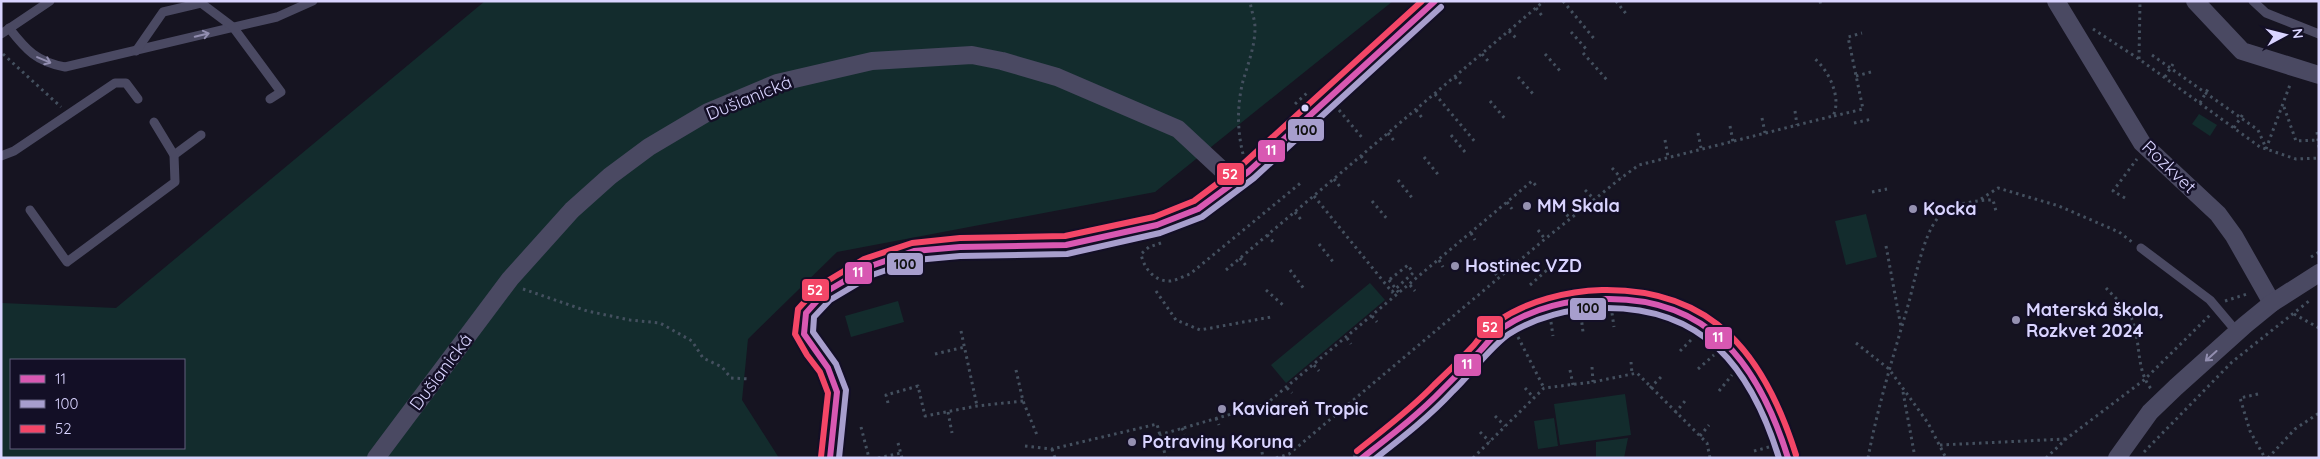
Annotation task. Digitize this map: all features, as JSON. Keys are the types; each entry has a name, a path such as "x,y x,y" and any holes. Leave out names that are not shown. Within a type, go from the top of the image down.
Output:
{"street":[{"path":"830,458 837,392 828,368 804,334 806,313 824,293 868,267 914,251 960,247 1066,245 1157,225 1198,209 1235,182 1436,1"},
{"name":"Rozkvet","path":"2056,1 2146,147 2218,214 2234,236 2268,296"},
{"path":"2195,1 2242,51 2319,75"},
{"name":"Dušianická","path":"376,458 510,279 572,210 610,176 649,147 708,112 777,83 872,60 972,55 1057,77 1178,129 1235,182"},
{"path":"2117,458 2145,419 2237,332 2268,296 2319,273"},
{"path":"1362,458 1428,404 1502,329 1522,317 1554,305 1601,298 1660,303 1681,312 1727,342 1746,365 1761,390 1779,428 1780,455"}],"lane":[{"path":"50,1 5,31 27,51 38,58 56,65 79,65 278,17 313,1"},
{"path":"2253,1 2266,13 2319,34"},
{"path":"136,51 163,12 201,3 233,27 281,92 270,99"},
{"path":"1,156 14,151 115,83 126,83 138,98"},
{"path":"30,210 67,262 175,182 174,155 154,122"},
{"path":"174,155 201,135"},
{"path":"2141,248 2218,307 2237,332"}],"path":[{"path":"1243,154 1239,139 1238,111 1243,81 1250,62 1255,27 1250,1"},
{"path":"1226,270 1544,1"},
{"path":"1563,1 1596,41"},
{"path":"1616,1 1627,15"},
{"path":"2139,59 2140,1"},
{"path":"1536,8 1543,17"},
{"path":"2091,28 2139,59 2266,149 2296,159 2319,158"},
{"path":"1509,31 1516,39"},
{"path":"1571,32 1587,50"},
{"path":"1276,458 1289,454 1594,199 1639,166 1701,148 1734,142 1862,109 1848,37 1862,33"},
{"path":"1583,53 1608,80"},
{"path":"3,54 68,114"},
{"path":"1482,54 1489,62"},
{"path":"1545,54 1561,72"},
{"path":"2152,55 2242,116 2258,130 2266,149"},
{"path":"1814,59 1824,67 1830,76 1837,108 1833,116"},
{"path":"2164,77 2173,64"},
{"path":"2266,149 2284,107 2296,68"},
{"path":"1856,76 1871,72"},
{"path":"1455,77 1462,85"},
{"path":"1518,77 1534,95"},
{"path":"1291,107 1312,88"},
{"path":"2200,103 2207,91"},
{"path":"1435,94 1476,143"},
{"path":"1490,101 1506,120"},
{"path":"2284,107 2296,141 2318,140"},
{"path":"1416,110 1423,119"},
{"path":"1340,111 1364,140"},
{"path":"1795,111 1798,125"},
{"path":"2234,128 2242,116"},
{"path":"1762,118 1765,133"},
{"path":"1854,123 1872,118"},
{"path":"1730,126 1734,142"},
{"path":"2317,132 2319,148"},
{"path":"1388,133 1396,142"},
{"path":"1698,133 1701,148"},
{"path":"1450,135 1465,152"},
{"path":"1665,140 1668,158"},
{"path":"1222,169 1250,147"},
{"path":"2125,198 2113,191 2146,147"},
{"path":"1361,156 1368,165"},
{"path":"1424,157 1440,177"},
{"path":"1612,168 1621,178"},
{"path":"1334,179 1341,188"},
{"path":"1398,180 1413,199"},
{"path":"1157,225 1163,242 1149,247 1141,254 1144,267 1155,276 1170,281 1190,274 1304,181"},
{"path":"1159,434 1266,404 1532,181 1538,188"},
{"path":"1980,200 1998,188 2008,190 2072,211 2119,232 2141,248"},
{"path":"1872,192 1887,189"},
{"path":"1585,190 1594,199"},
{"path":"1314,196 1392,292 1413,273 1408,265 1388,280 1399,293"},
{"path":"1868,458 1889,369 1922,254 1936,220 1946,210 1980,200 1993,200 1996,211"},
{"path":"1372,201 1388,220"},
{"path":"1507,202 1512,209"},
{"path":"1562,210 1571,219"},
{"path":"1295,212 1302,221"},
{"path":"1538,230 1545,240"},
{"path":"1471,233 1475,240"},
{"path":"1267,235 1275,244"},
{"path":"1319,244 1334,263"},
{"path":"1886,246 1902,328"},
{"path":"2304,261 2319,252"},
{"path":"1240,258 1247,267"},
{"path":"1439,260 1444,266"},
{"path":"1530,285 1555,263"},
{"path":"1290,270 1304,289"},
{"path":"1495,273 1499,278"},
{"path":"510,279 525,290 587,311 630,320 660,323 692,341 703,358 722,367 731,378 749,379"},
{"path":"1410,285 1415,291"},
{"path":"2106,288 2123,306 2133,321 2144,380 2161,402"},
{"path":"1266,290 1283,305"},
{"path":"1156,291 1176,320 1200,330 1271,317"},
{"path":"1468,295 1474,299"},
{"path":"2046,458 2066,438 2144,380 2227,299 2268,296"},
{"path":"2139,458 2232,362 2312,298"},
{"path":"1611,308 1614,327"},
{"path":"1580,310 1583,332"},
{"path":"2294,314 2319,328"},
{"path":"1372,316 1377,322"},
{"path":"1551,316 1553,336"},
{"path":"1441,318 1445,322"},
{"path":"961,331 977,406"},
{"path":"1516,332 1544,388"},
{"path":"1680,351 1697,334"},
{"path":"1346,338 1351,344"},
{"path":"1856,343 1889,369 1940,445 1946,458"},
{"path":"935,354 965,347"},
{"path":"1401,351 1405,356"},
{"path":"1698,370 1718,351"},
{"path":"1631,362 1632,374"},
{"path":"1314,365 1319,371"},
{"path":"1592,367 1593,382"},
{"path":"1016,370 1023,401 1037,436"},
{"path":"1570,370 1572,385"},
{"path":"1719,391 1736,371"},
{"path":"1473,458 1544,388 1593,382 1636,373 1707,443 1710,458"},
{"path":"1374,374 1378,379"},
{"path":"1650,388 1661,377"},
{"path":"888,403 886,395 918,386 925,416 977,406 1023,401"},
{"path":"1287,388 1292,393"},
{"path":"1525,388 1534,398"},
{"path":"1902,389 1914,452"},
{"path":"2258,394 2240,398 2250,431 2266,458 2295,429 2319,413"},
{"path":"1347,397 1352,402"},
{"path":"1675,412 1685,401"},
{"path":"1254,408 1255,415"},
{"path":"948,412 952,433"},
{"path":"1495,416 1505,426"},
{"path":"1216,418 1219,425"},
{"path":"1319,420 1323,425"},
{"path":"1025,446 1052,449 1157,424 1166,458"},
{"path":"1700,436 1709,425"},
{"path":"861,427 869,458"},
{"path":"1182,428 1184,434"},
{"path":"1480,432 1490,442"},
{"path":"1940,445 2066,438"},
{"path":"898,444 902,458"},
{"path":"1754,450 1772,446 1780,455"},
{"path":"1052,449 1055,458"},
{"path":"1262,452 1263,458"},
{"path":"878,458 901,453"}],"green space":[{"path":"485,1 1393,1 1155,192 837,252 748,339 742,400 779,458 1,458 2,303 116,308"},
{"path":"2199,114 2217,125 2210,136 2192,124"},
{"path":"1866,214 1877,257 1846,265 1835,221"},
{"path":"1370,283 1385,300 1286,383 1271,365"},
{"path":"898,301 904,322 851,337 845,316"},
{"path":"1625,394 1631,435 1560,445 1554,404"},
{"path":"1554,418 1558,446 1538,449 1534,421"},
{"path":"1628,438 1624,458 1596,458 1596,442"}],"transit line":[{"name":"52","path":"821,457 828,393 820,372 807,355 795,334 798,309 819,286 864,259 912,243 960,238 1065,236 1154,217 1194,201 1242,165 1422,1"},
{"name":"11","path":"830,458 837,392 828,368 804,334 806,313 824,293 868,267 914,251 960,247 1066,245 1157,225 1198,209 1248,172 1435,1"},
{"name":"100","path":"839,458 846,390 836,364 813,332 814,317 830,300 872,275 916,260 960,256 1067,254 1160,233 1202,217 1254,178 1441,7"},
{"name":"52","path":"1357,451 1416,403 1498,321 1522,308 1548,298 1575,292 1602,290 1641,292 1675,301 1704,315 1729,335 1751,359 1768,387 1783,419 1796,455"},
{"name":"11","path":"1362,458 1424,408 1500,329 1515,320 1539,310 1565,303 1592,299 1642,301 1674,310 1701,324 1725,343 1745,366 1762,394 1776,424 1788,458"},
{"name":"100","path":"1376,458 1435,409 1495,345 1509,334 1542,318 1590,308 1638,310 1669,318 1695,331 1718,348 1738,370 1754,396 1768,426 1779,458"}],"place":[{"name":"MM Skala","path":"1527,206"},
{"name":"Kocka","path":"1913,209"},
{"name":"Hostinec VZD","path":"1455,266"},
{"name":"Materská škola, Rozkvet 2024","path":"2016,320"},
{"name":"Kaviareň Tropic","path":"1222,409"},
{"name":"Potraviny Koruna","path":"1132,442"}]}
